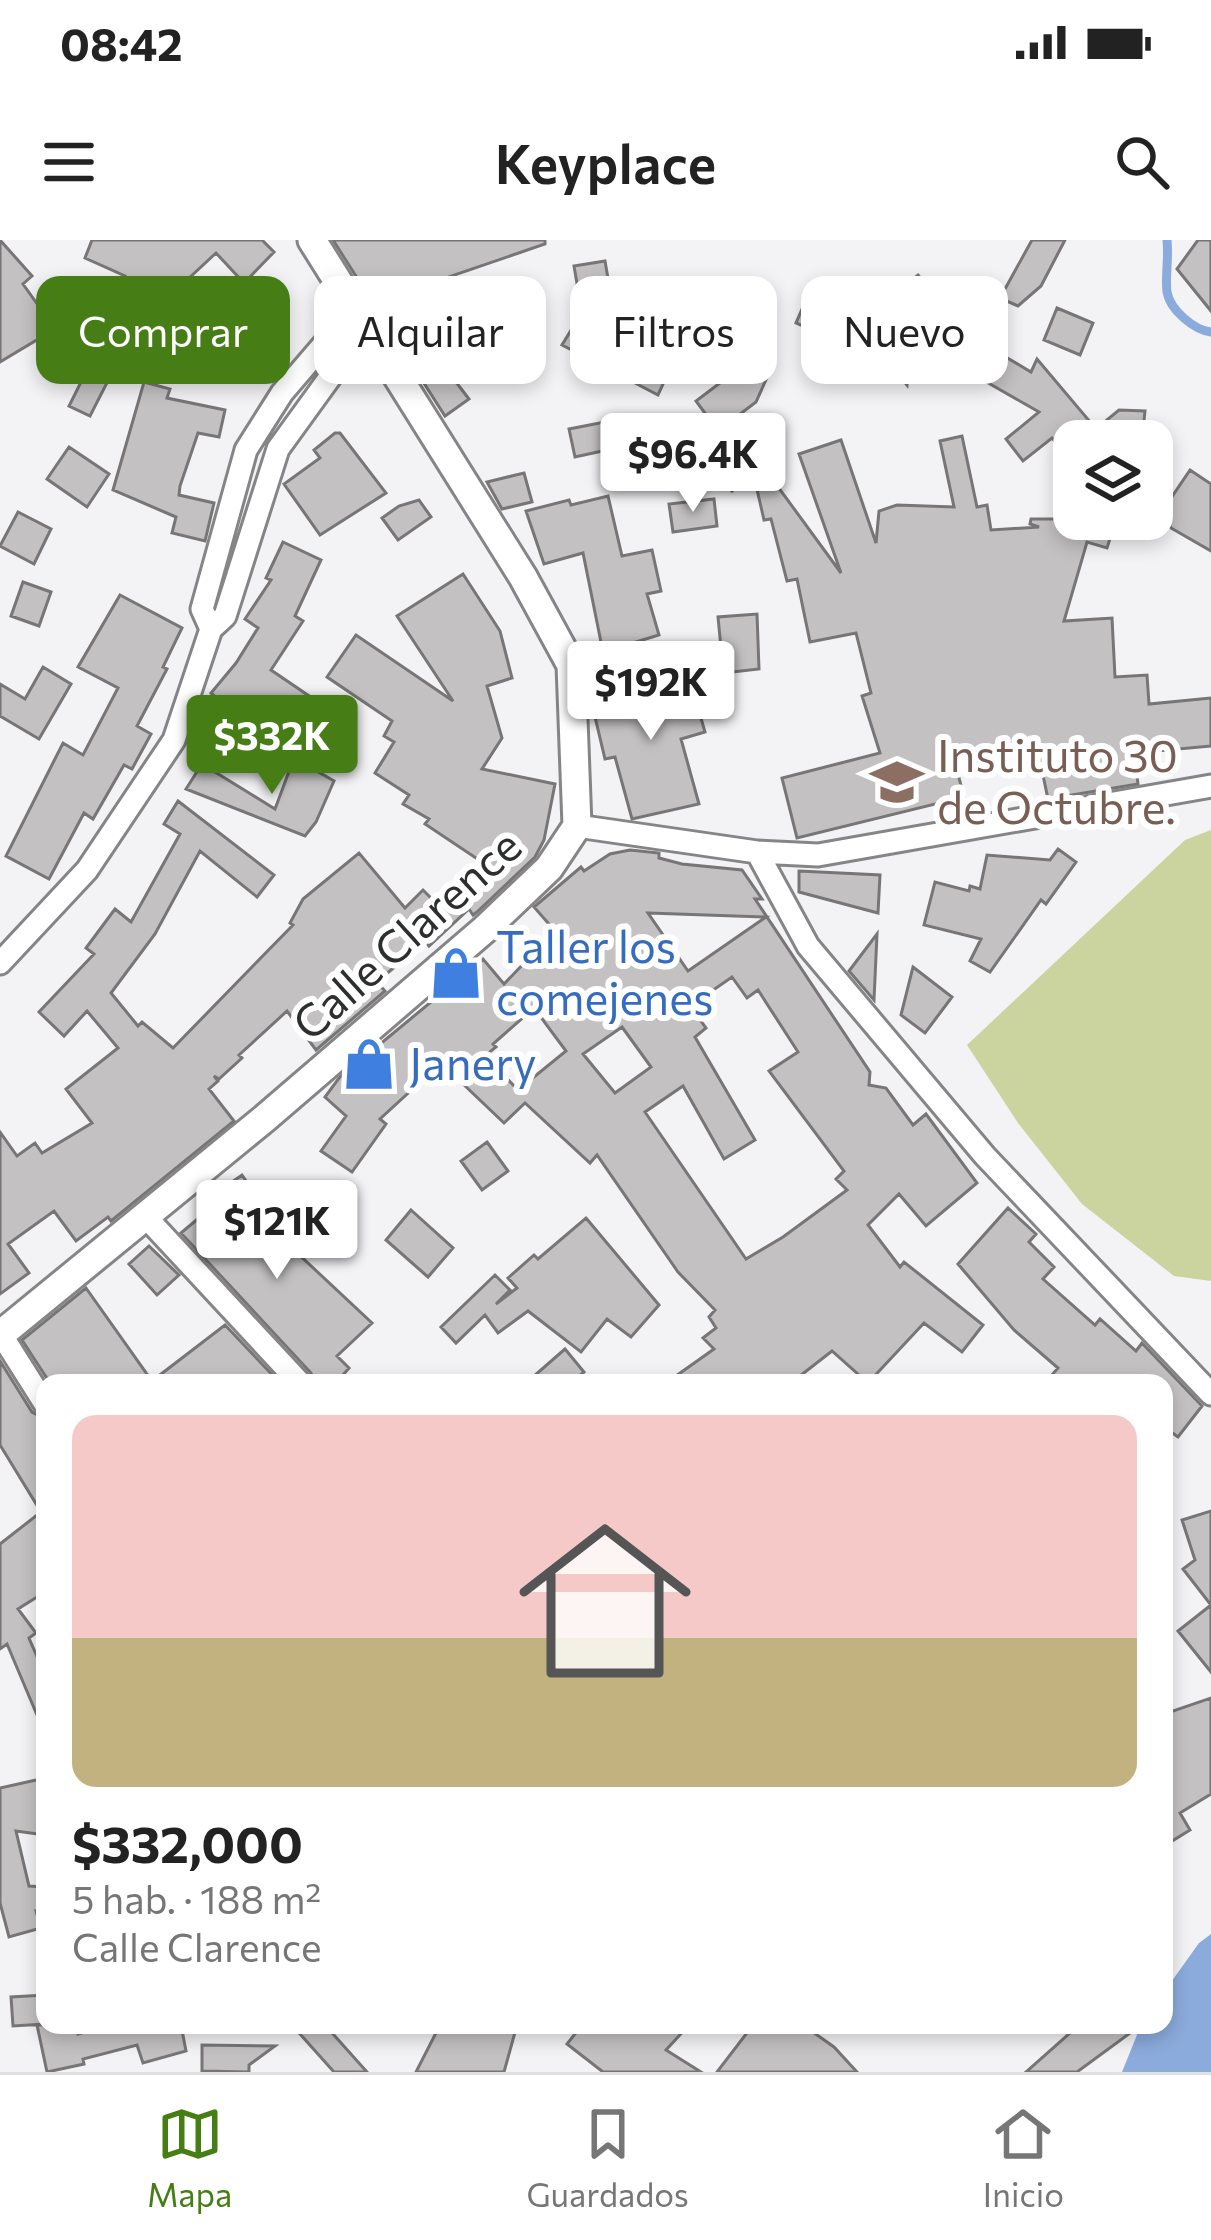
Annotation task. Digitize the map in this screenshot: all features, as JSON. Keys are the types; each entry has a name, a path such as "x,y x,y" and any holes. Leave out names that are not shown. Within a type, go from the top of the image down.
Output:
{"street":[{"name":"Calle Clarence","path":"311,240 334,276"},
{"path":"0,963 87,870 174,740 211,629 225,616 278,449 319,384"},
{"name":"Calle Clarence","path":"1,1335 485,929 549,868 577,826 571,665 524,577 403,384"},
{"path":"577,826 757,853 818,855 1211,786"},
{"path":"757,853 808,946 985,1156 1211,1394"},
{"path":"144,1215 292,1374"},
{"path":"1,1335 36,1390"}],"green space":[{"path":"1211,830 1211,1281 1174,1276 1082,1204 1018,1123 967,1045 1185,840"}],"water":[{"path":"1211,1934 1211,2072 1122,2072 1137,2034 1173,2034 1173,1979"}],"building":[{"path":"0,240 32,276 23,284 36,302 36,340 0,362"},
{"path":"92,240 262,240 274,252 251,276 237,276 216,253 191,276 125,276 85,258"},
{"path":"333,240 545,240 545,244 452,276 356,276"},
{"path":"1032,240 1065,240 1041,286 1018,306 1008,302 1008,284"},
{"path":"1198,240 1211,240 1211,311 1177,269"},
{"path":"605,261 608,276 576,276 574,266"},
{"path":"1057,308 1093,323 1080,355 1044,340"},
{"path":"1008,358 1031,372 1037,359 1088,420 1053,420 1053,439 1023,461 1006,439 1039,412 990,384 1008,384"},
{"path":"80,384 106,384 90,416 69,406"},
{"path":"143,384 170,389 167,398 225,410 219,437 198,433 180,486 179,495 214,503 205,541 172,533 176,517 113,490"},
{"path":"424,384 457,384 469,399 445,416"},
{"path":"637,384 663,384 658,395"},
{"path":"719,384 764,384 756,402 718,431 696,401"},
{"path":"1119,410 1145,411 1144,420 1107,420"},
{"path":"610,421 616,448 575,457 569,429"},
{"path":"735,428 841,573 799,454 841,440 876,543 879,511 897,505 954,507 940,441 962,436 977,507 987,505 991,530 1039,527 1030,524 1031,519 1053,519 1053,540 1110,540 1107,548 1087,542 1064,621 1112,618 1115,677 1147,675 1149,704 1211,698 1211,746 1134,753 1138,784 1048,799 1035,737 953,755 964,797 797,838 782,778 880,753 862,696 871,693 856,633 810,642 797,579 787,581 771,519 764,520 753,472 732,491 703,451"},
{"path":"340,433 386,493 320,535 284,484 320,458 314,450"},
{"path":"69,447 109,474 87,507 47,479"},
{"path":"1190,470 1211,484 1211,551 1173,529 1173,495"},
{"path":"524,473 532,502 502,509 487,482"},
{"path":"608,496 622,556 652,550 661,591 647,594 659,635 603,652 583,553 544,564 526,511"},
{"path":"714,499 717,526 673,532 669,504"},
{"path":"419,500 431,517 398,540 382,518"},
{"path":"18,512 51,529 34,564 0,546"},
{"path":"283,542 321,560 295,616 303,621 271,670 318,702 278,758 232,729 239,717 211,693 258,628 245,619 271,580 266,578"},
{"path":"463,574 500,631 512,678 487,686 502,738 482,769 555,784 544,840 535,857 477,912 473,915 469,909 429,946 425,941 377,982 385,991 316,1050 287,1011 219,1079 214,1076 218,1081 209,1089 234,1121 111,1221 108,1217 76,1241 54,1211 8,1244 29,1273 0,1294 0,1132 17,1156 35,1143 42,1153 92,1123 66,1089 118,1048 87,1011 64,1036 39,1012 94,954 86,948 115,909 131,922 180,834 164,824 178,801 274,875 257,897 200,851 155,934 111,993 138,1026 142,1022 173,1048 293,925 303,899 359,853 405,908 423,890 434,901 485,864 425,824 429,819 403,804 409,795 375,773 394,742 384,736 392,721 327,677 356,635 453,701 397,616"},
{"path":"23,582 51,592 39,626 11,616"},
{"path":"120,595 182,628 137,726 151,734 132,769 124,765 93,819 84,813 49,879 6,856 63,743 83,755 118,688 78,667"},
{"path":"757,614 759,669 697,676 694,651 721,648 718,617"},
{"path":"43,667 71,684 39,739 0,716 0,684 25,699"},
{"path":"688,673 705,732 681,739 699,804 632,819 615,757 605,759 591,700"},
{"path":"294,758 334,781 305,836 186,789 202,764 275,809"},
{"path":"1058,849 1076,862 1046,904 1041,900 990,972 970,961 981,939 924,925 935,882 969,891 970,886 980,889 987,855 1050,860"},
{"path":"630,850 659,853 659,858 682,864 742,870 762,899 755,899 870,1072 869,1085 886,1088 913,1125 926,1114 977,1183 926,1226 899,1194 868,1225 900,1267 904,1262 983,1325 962,1352 924,1323 876,1374 858,1374 832,1351 803,1374 679,1374 714,1349 703,1338 716,1328 709,1317 715,1310 678,1272 597,1155 590,1163 525,1103 504,1123 441,1063 380,1119 386,1124 352,1172 321,1151 346,1116 325,1097 339,1078 483,959 504,984 555,931 534,907 581,867 584,871 610,854","holes":["648,913 766,917 688,971","732,977 747,998 758,990 798,1052 769,1071 844,1171 836,1179 847,1190 746,1259 645,1112 683,1086 724,1159 755,1140 695,1037 706,1028 690,1006","534,1008 566,1051 518,1090 485,1056","622,1027 651,1067 615,1093 583,1054"]},
{"path":"799,871 880,875 878,913 799,892"},
{"path":"877,934 874,1000 849,971"},
{"path":"913,967 952,997 925,1033 901,1015"},
{"path":"487,1142 508,1171 482,1190 461,1161"},
{"path":"242,1175 269,1214 262,1220 372,1323 337,1356 349,1368 344,1374 311,1374 181,1233 218,1202 213,1195"},
{"path":"1008,1208 1036,1234 1029,1242 1054,1267 1043,1279 1095,1325 1100,1319 1136,1351 1142,1343 1172,1374 1053,1374 1058,1368 1014,1330 958,1264"},
{"path":"411,1210 453,1248 428,1277 386,1240"},
{"path":"586,1218 659,1305 631,1337 607,1319 581,1352 528,1311 498,1333 485,1315 456,1343 441,1327 495,1275 510,1290 496,1304 517,1288 508,1278"},
{"path":"149,1246 179,1275 157,1295 129,1264"},
{"path":"86,1288 147,1374 44,1374 22,1340"},
{"path":"225,1325 271,1374 161,1374"},
{"path":"565,1349 584,1372 582,1374 536,1374"},
{"path":"0,1361 36,1414 36,1504 0,1445"},
{"path":"1173,1376 1202,1406 1178,1437 1173,1433"},
{"path":"1211,1511 1211,1605 1183,1569 1195,1560 1182,1520"},
{"path":"36,1516 36,1598 18,1609 36,1633 29,1638 36,1654 36,1713 7,1644 0,1649 0,1544"},
{"path":"1211,1605 1211,1672 1178,1631"},
{"path":"1211,1698 1211,1794 1180,1813 1190,1830 1173,1840 1173,1711"},
{"path":"36,1780 36,1834 16,1831 29,1886 36,1886 36,1929 9,1937 0,1903 0,1788"},
{"path":"36,1996 36,2025 13,2026 11,1997"},
{"path":"39,2034 183,2034 186,2051 143,2063 137,2045 47,2072"},
{"path":"300,2034 333,2034 367,2072 334,2072"},
{"path":"435,2034 515,2034 504,2072 416,2072"},
{"path":"575,2034 681,2034 666,2050 701,2072 603,2072 567,2044"},
{"path":"746,2034 816,2034 857,2072 717,2072"},
{"path":"1069,2034 1129,2034 1077,2072 1026,2072"},
{"path":"202,2045 275,2046 249,2065 249,2072 202,2071"}],"waterway":[{"path":"1167,240 1169,299 1184,318 1211,332"}],"place":[{"name":"Instituto 30 de Octubre.","path":"897,782"},
{"name":"Taller los comejenes","path":"456,973"},
{"name":"Janery","path":"369,1064"}]}
